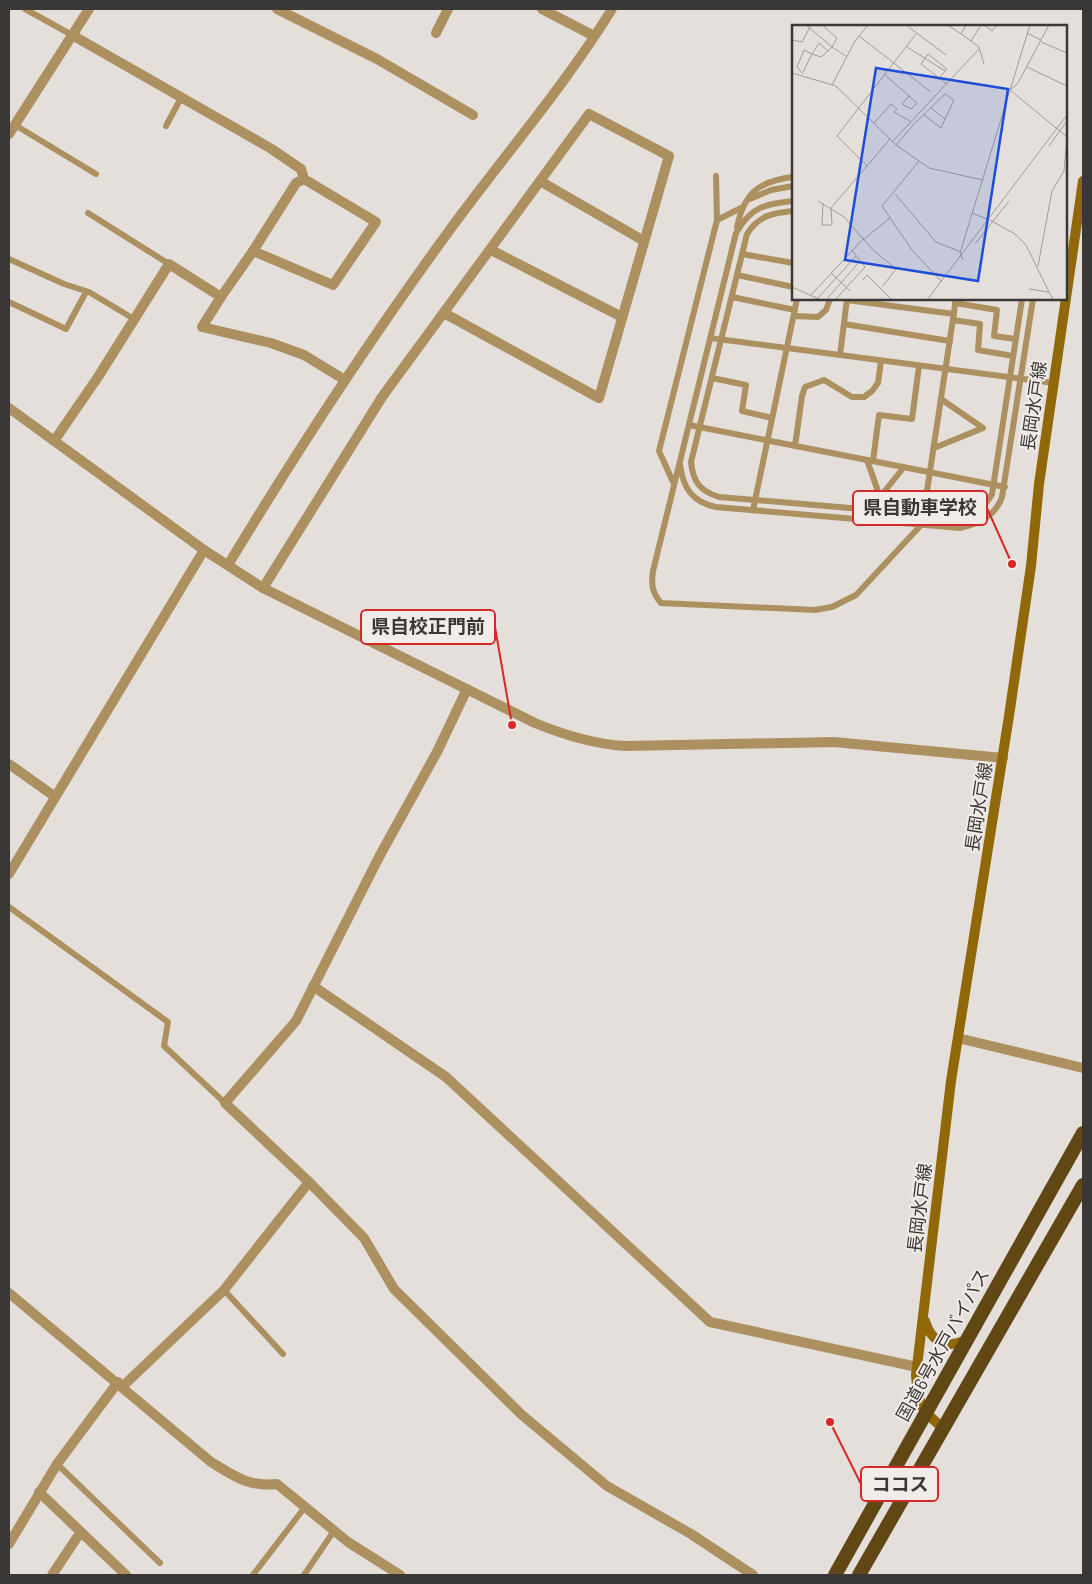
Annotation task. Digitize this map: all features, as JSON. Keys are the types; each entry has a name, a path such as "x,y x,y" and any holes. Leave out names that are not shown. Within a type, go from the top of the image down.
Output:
{"highway":[{"name":"国道6号水戸バイパス","path":"835,1575 1083,1133"},
{"path":"859,1575 1083,1185"}],"main road":[{"name":"長岡水戸線","path":"1067,292 1083,181"},
{"name":"長岡水戸線","path":"925,1414 918,1393 917,1367 958,1038 1003,758 1031,566 1039,484 1066,300"},
{"path":"924,1315 930,1333 947,1344 956,1345 968,1338"},
{"path":"925,1414 944,1429"}],"street":[{"path":"9,134 89,9"},
{"path":"277,9 377,59 473,116"},
{"path":"436,34 448,9"},
{"path":"542,9 594,36"},
{"path":"228,565 385,320 612,9"},
{"path":"72,36 182,96 301,169 304,179 376,222 333,285 253,251"},
{"path":"263,588 382,397 589,114 669,156 599,398 444,313"},
{"path":"304,179 296,183 202,327 271,343 304,355 345,380"},
{"path":"540,181 644,241"},
{"path":"491,250 622,317"},
{"path":"54,441 169,264 220,298"},
{"path":"9,408 204,550 263,588 534,723 576,738 604,744 692,746 757,742 834,742 1003,758"},
{"path":"9,874 54,796 204,550"},
{"path":"467,689 437,752 380,857 296,1021 225,1103 309,1182 364,1238 394,1289 522,1415 607,1486 692,1534 753,1575"},
{"path":"9,764 54,796"},
{"path":"313,986 446,1077 710,1322 917,1367"},
{"path":"958,1038 1083,1068"},
{"path":"9,1544 57,1464 120,1384 224,1290 309,1182"},
{"path":"9,1293 211,1462 240,1480 259,1486 277,1484 334,1531 400,1575"},
{"path":"39,1492 123,1574"},
{"path":"52,1575 80,1533"}],"lane":[{"path":"25,9 72,36"},
{"path":"166,126 182,96"},
{"path":"15,125 96,174"},
{"path":"674,484 658,451 717,220 716,176"},
{"path":"792,178 768,181 744,201 741,208 651,584 654,595 661,603 815,610 832,607 856,595 922,524 956,301 997,310 994,336 1016,339"},
{"path":"744,201 770,190 792,186"},
{"path":"736,234 749,214 760,207 792,201"},
{"path":"717,220 741,208"},
{"path":"792,212 768,214 760,218 747,234 691,462 692,477 698,486 708,493 719,497 957,517 969,515 988,502 993,485 1022,300"},
{"path":"88,213 169,264"},
{"path":"742,254 792,263"},
{"path":"9,259 86,292 134,320"},
{"path":"737,275 792,287"},
{"path":"9,302 66,329 86,292"},
{"path":"732,297 794,313 818,317 826,310 830,300"},
{"path":"753,510 797,300"},
{"path":"840,355 847,300"},
{"path":"853,300 953,317 980,324 978,350 1013,356"},
{"path":"679,461 686,489 704,505 960,528 970,526 998,507 1005,487 1033,300"},
{"path":"844,324 950,341"},
{"path":"710,338 1054,382"},
{"path":"795,446 802,396 806,387 824,380 852,397 864,397 878,383 881,361"},
{"path":"904,467 880,498 870,460 879,415 912,419 919,366"},
{"path":"712,378 746,386 742,411 772,418"},
{"path":"934,448 983,428 941,399"},
{"path":"689,425 1005,487"},
{"path":"9,908 168,1022 164,1046 225,1103"},
{"path":"224,1290 283,1354"},
{"path":"57,1464 160,1563"},
{"path":"253,1575 305,1507"},
{"path":"304,1575 334,1531"}],"place":[{"name":"県自動車学校","path":"1012,564"},
{"name":"県自校正門前","path":"512,725"},
{"name":"ココス","path":"830,1422"}]}
